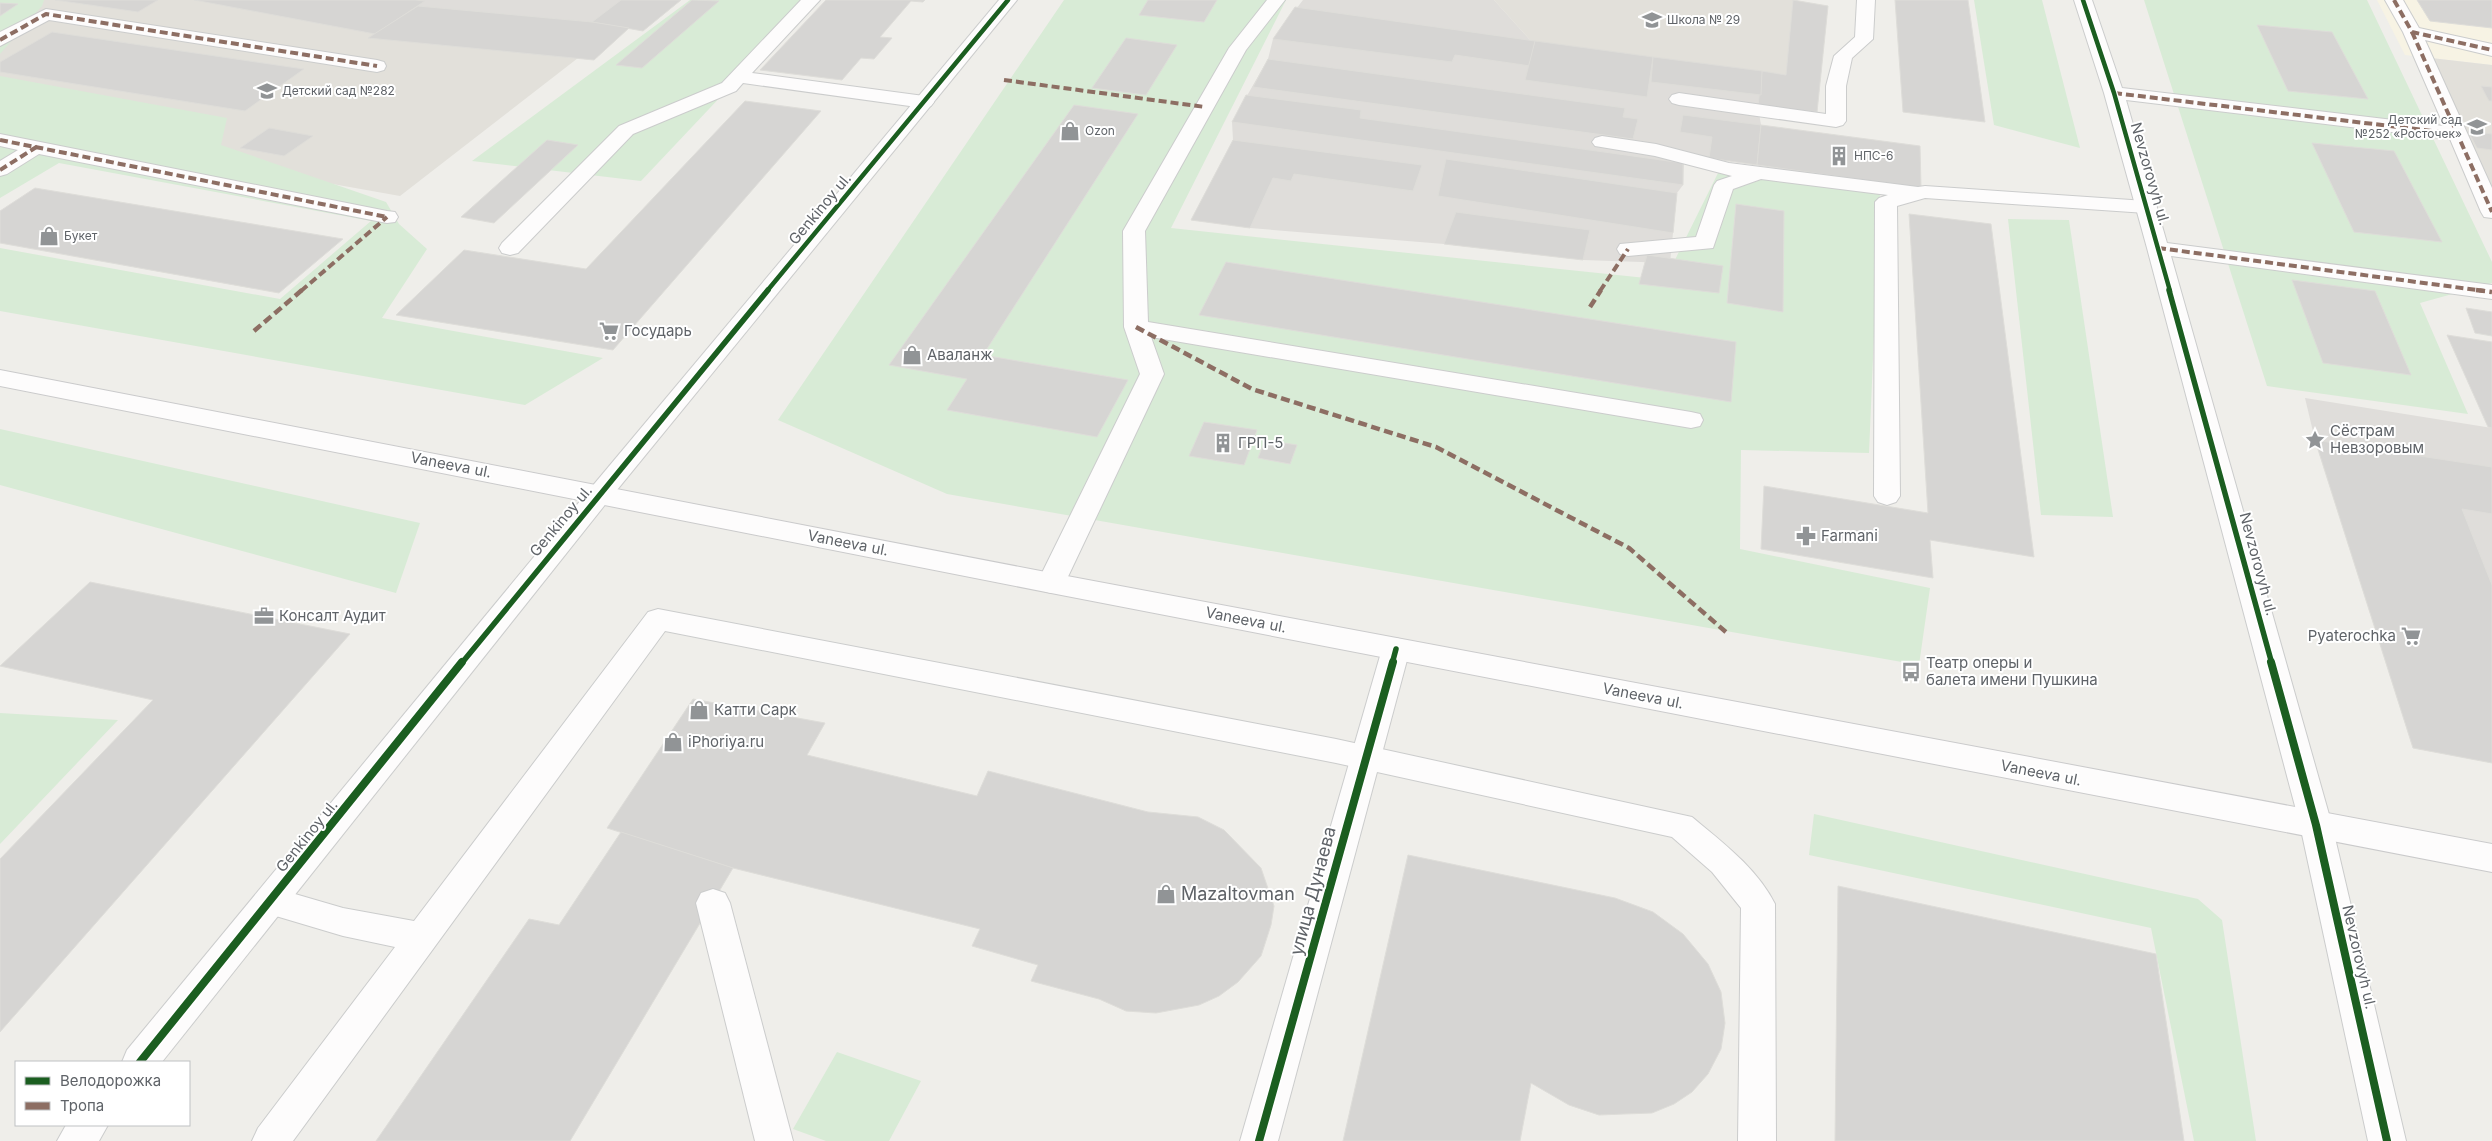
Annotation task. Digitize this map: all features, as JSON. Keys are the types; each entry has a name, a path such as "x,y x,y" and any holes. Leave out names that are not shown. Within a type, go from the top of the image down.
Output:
{"street":[{"path":"510,248 626,130 729,87 811,0"},
{"name":"Genkinoy ul.","path":"141,1061 535,572 1008,0"},
{"path":"1051,583 1152,374 1136,327 1134,231 1238,48 1276,0"},
{"path":"1679,99 1836,121 1836,86 1841,64 1843,56 1864,39 1866,0"},
{"name":"Nevzorovyh ul.","path":"2083,0 2114,92 2316,826 2387,1141"},
{"path":"2394,0 2412,32 2492,212"},
{"path":"0,40 46,14 377,66"},
{"path":"2412,32 2492,50"},
{"path":"738,77 924,102"},
{"path":"2114,92 2457,134"},
{"path":"0,140 38,146 387,217"},
{"path":"1602,142 1656,150 1728,169 1921,193 2146,207"},
{"path":"0,170 38,146"},
{"path":"1628,249 1705,243 1724,185 1760,173"},
{"path":"1887,496 1886,202 1921,193"},
{"path":"2158,248 2492,292"},
{"path":"1136,327 1691,420"},
{"name":"Vaneeva ul.","path":"0,378 1051,583 2316,826 2492,858"},
{"path":"271,1141 421,936 658,619 1365,757 1681,826 1723,862 1758,904 1757,1141"},
{"name":"улица Дунаева","path":"1259,1141 1396,649"},
{"path":"271,901 343,922 421,936"},
{"path":"713,903 774,1141"},
{"path":"76,1141 88,1126"}],"shaded area":[{"name":"Детский сад №282","path":"35,0 194,0 375,34 578,58 400,196 0,125 0,21"},
{"path":"194,0 681,0 643,31 629,28 594,60 368,38"},
{"path":"1303,0 1494,0 1531,41 1786,75 1793,0 1828,6 1817,112 1758,107 1761,125 1757,165 1709,158 1684,164 1683,185 1677,193 1670,263 1583,260 1444,244 1250,228 1191,220 1233,140 1232,122 1268,59 1273,39"},
{"name":"Школа № 29","path":"1494,0 1793,0 1786,75 1531,41"},
{"path":"2377,0 2492,0 2492,65 2405,55"},
{"name":"Детский сад №252 «Росточек»","path":"2431,58 2492,65 2492,189"},
{"path":"2305,398 2492,428 2492,763 2413,748 2315,440"}],"green space":[{"path":"0,0 44,0 42,6 0,54"},
{"path":"690,0 812,0 641,181 472,161"},
{"path":"1064,0 1286,0 1171,228 1665,280 1718,173 1880,193 1869,453 1741,450 1740,549 1930,588 1919,665 947,494 778,420"},
{"path":"1974,0 2042,0 2080,148 1994,125"},
{"path":"2144,0 2367,0 2492,262 2492,283 2420,303 2468,414 2267,386"},
{"path":"0,76 227,118 221,145 386,202 399,224 427,249 382,318 603,358 525,405 0,311 0,248 280,299 371,221 59,163 0,198"},
{"path":"2008,219 2069,220 2113,517 2041,515"},
{"path":"0,429 420,523 396,593 0,485"},
{"path":"0,713 118,720 0,844"},
{"path":"1814,814 2198,899 2222,920 2256,1141 2194,1141 2151,928 1809,855"},
{"path":"837,1052 921,1081 889,1141 826,1141 793,1129"}],"building":[{"path":"55,0 158,0 138,12"},
{"path":"194,0 415,0 425,1 375,34"},
{"path":"621,0 681,0 643,31 592,22"},
{"path":"692,0 719,1 642,68 616,65"},
{"path":"826,0 925,0 923,2 911,1 880,37 892,38 874,59 861,58 842,80 760,70"},
{"path":"1148,0 1217,0 1204,22 1139,15"},
{"path":"1793,0 1828,6 1817,112 1758,106 1762,71 1786,75"},
{"path":"1895,0 1968,0 1985,122 1903,112"},
{"path":"2417,0 2492,0 2492,28 2430,21"},
{"path":"0,3 18,4 0,16"},
{"path":"418,6 592,22 629,28 594,60 368,38"},
{"path":"1295,7 1535,41 1530,66 1455,55 1452,62 1273,39"},
{"path":"2257,25 2332,32 2368,99 2288,91"},
{"path":"52,32 304,69 245,111 0,72 0,62"},
{"path":"1126,38 1177,45 1146,95 1092,88"},
{"path":"1535,41 1653,57 1647,97 1525,80"},
{"path":"1653,57 1762,71 1761,95 1651,82"},
{"path":"1268,59 1625,108 1623,117 1638,119 1633,139 1253,87"},
{"path":"2481,86 2492,87 2492,101 2489,101"},
{"path":"1246,95 1361,110 1360,118 1683,163 1683,185 1232,122"},
{"path":"745,101 821,111 613,350 396,315 464,250 586,269"},
{"path":"1074,105 1138,114 983,355 1128,380 1097,437 947,410 967,379 889,365"},
{"path":"1683,115 1761,125 1757,165 1709,158 1712,137 1680,132"},
{"name":"НПС-6","path":"1761,125 1920,146 1921,188 1757,165"},
{"path":"269,128 313,136 284,156 240,148"},
{"path":"2468,131 2492,134 2492,150 2477,148"},
{"path":"547,140 578,145 494,223 461,217"},
{"path":"1233,140 1422,165 1413,191 1294,174 1291,181 1273,178 1250,228 1191,220"},
{"path":"2312,143 2394,151 2442,242 2354,232"},
{"path":"1446,159 1677,193 1673,233 1438,196"},
{"path":"35,188 343,239 279,293 0,243 0,211"},
{"path":"1736,204 1784,211 1783,312 1727,303"},
{"path":"1456,212 1590,230 1583,260 1444,244"},
{"path":"1909,214 1991,224 2034,557 1930,540 1933,578 1761,549 1764,486 1928,513"},
{"path":"1647,255 1723,266 1719,293 1639,284"},
{"path":"1226,262 1736,342 1731,402 1199,315"},
{"path":"2292,280 2375,291 2411,375 2323,363"},
{"path":"2466,308 2492,312 2492,336 2475,333"},
{"path":"2447,335 2492,342 2492,428 2488,427"},
{"name":"ГРП-5","path":"1204,422 1257,430 1244,465 1189,456"},
{"path":"1265,440 1297,445 1290,464 1258,458"},
{"path":"2315,440 2492,467 2492,514 2462,509 2492,585 2492,763 2413,748"},
{"path":"90,582 350,634 0,1032 0,859 153,700 0,666"},
{"path":"693,699 825,723 807,755 977,796 988,771 1148,812 1198,817 1224,830 1261,868 1274,906 1271,925 1261,956 1238,982 1219,996 1199,1005 1156,1013 1126,1011 1099,999 1031,981 1038,965 972,946 980,929 733,868 607,828"},
{"path":"621,832 733,868 570,1141 376,1141 529,919 559,925"},
{"path":"1408,855 1615,898 1653,912 1683,934 1708,964 1721,992 1725,1023 1721,1049 1708,1074 1692,1092 1674,1104 1652,1113 1599,1115 1569,1105 1531,1083 1520,1141 1343,1141"},
{"path":"1838,886 2156,954 2184,1141 1835,1141"}],"marked path":[{"path":"2394,0 2412,32 2492,50"},
{"path":"0,40 46,14 377,66"},
{"path":"2412,32 2492,212"},
{"path":"1004,80 1205,107"},
{"path":"2114,93 2457,134"},
{"path":"0,140 387,217"},
{"path":"0,170 38,146"},
{"path":"254,331 387,217"},
{"path":"2158,248 2492,292"},
{"path":"1590,307 1628,249"},
{"path":"1136,327 1252,389 1436,447 1629,548 1727,633"}],"cycle path":[{"path":"141,1061 535,572 1008,0"},
{"path":"2083,0 2114,93 2158,248 2316,825 2387,1141"},
{"path":"1259,1141 1396,649"}],"place":[{"name":"Школа № 29","path":"1652,20"},
{"name":"Детский сад №282","path":"267,91"},
{"name":"Детский сад №252 «Росточек»","path":"2477,127"},
{"name":"Ozon","path":"1070,131"},
{"name":"НПС-6","path":"1839,156"},
{"name":"Букет","path":"49,236"},
{"name":"Государь","path":"609,331"},
{"name":"Аваланж","path":"912,355"},
{"name":"Сёстрам Невзоровым","path":"2315,440"},
{"name":"ГРП-5","path":"1223,443"},
{"name":"Farmani","path":"1806,536"},
{"name":"Консалт Аудит","path":"264,616"},
{"name":"Pyaterochka","path":"2411,636"},
{"name":"Театр оперы и балета имени Пушкина","path":"1911,672"},
{"name":"Катти Сарк","path":"699,710"},
{"name":"iPhoriya.ru","path":"673,742"},
{"name":"Mazaltovman","path":"1166,894"}]}
